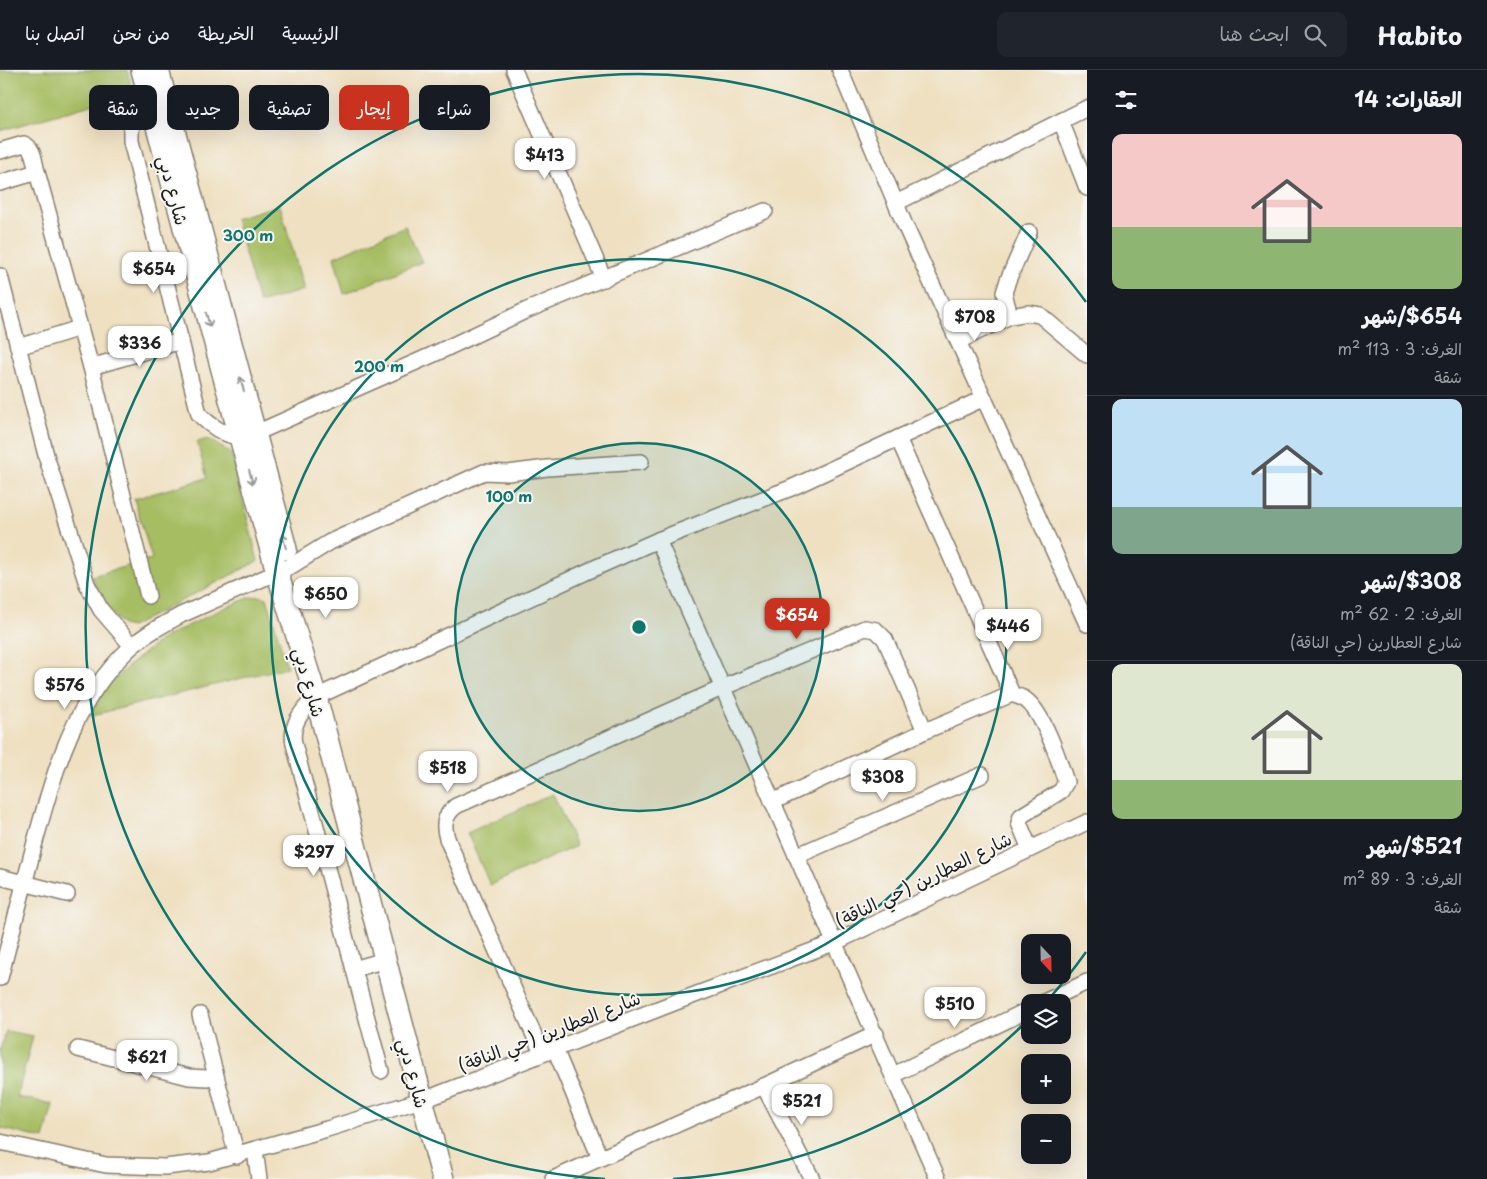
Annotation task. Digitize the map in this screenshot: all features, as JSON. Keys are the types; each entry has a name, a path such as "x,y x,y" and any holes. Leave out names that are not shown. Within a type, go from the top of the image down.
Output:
{"street":[{"name":"شارع دبي","path":"142,70 146,85"},
{"name":"شارع دبي","path":"158,70 248,435 284,569 374,873 427,1098 443,1179"},
{"path":"514,70 604,278"},
{"path":"840,70 904,223 1087,624"},
{"path":"896,203 1087,108"},
{"path":"1061,121 1087,188"},
{"name":"شارع دبي","path":"157,123 248,435"},
{"path":"131,130 131,141 199,414 208,424 220,431 248,435 432,355 525,310 765,211"},
{"path":"0,151 24,144 31,149 91,367 148,596"},
{"path":"0,183 38,172"},
{"path":"1010,316 1004,293 1029,232"},
{"path":"0,276 47,459 87,584 101,610 132,646"},
{"path":"959,342 1010,316 1040,315 1087,355"},
{"path":"18,347 80,328"},
{"path":"91,367 181,341"},
{"path":"381,1071 293,738 293,731 299,717 322,694 658,540 791,488 984,398"},
{"path":"898,438 1012,694"},
{"path":"0,978 50,788 63,748 89,698 104,677 132,646 181,615 284,569 330,542 484,472 508,473 547,468 641,462"},
{"path":"658,540 772,802 836,942 938,1179"},
{"path":"600,1158 448,841 444,826 445,818 449,811 456,806 722,688 866,628 876,630 885,639 925,731"},
{"name":"شارع دبي","path":"322,694 384,960 427,1098 457,1179"},
{"path":"772,802 925,731 1012,694 1024,698 1034,707 1060,762 1066,782 1061,791 1021,816 1019,823 1030,849"},
{"path":"796,856 982,775"},
{"name":"شارع العطارين (حي الناقة)","path":"0,1142 86,1162 123,1166 188,1165 237,1156 427,1098 836,942 1087,822"},
{"path":"0,877 67,894"},
{"path":"354,968 384,960"},
{"path":"1061,994 1087,982"},
{"path":"893,1075 1021,1014"},
{"path":"200,1015 237,1156"},
{"path":"553,1179 764,1086 876,1034"},
{"path":"78,1049 189,1076 207,1078 216,1076"},
{"path":"764,1086 812,1179"},
{"path":"255,1150 259,1179"}],"green space":[{"path":"0,70 127,70 131,85 89,85 89,106 0,131"},
{"path":"280,205 304,290 259,303 235,218"},
{"path":"405,226 422,262 344,294 334,257"},
{"path":"208,439 231,453 258,561 131,627 122,625 97,594 92,576 152,559 134,499 207,478 197,442"},
{"path":"251,597 267,598 287,667 89,716 110,684 128,666 163,638 226,607"},
{"path":"553,794 576,846 490,885 467,833"},
{"path":"6,1031 33,1036 17,1097 53,1104 44,1139 0,1128 0,1049"}]}
